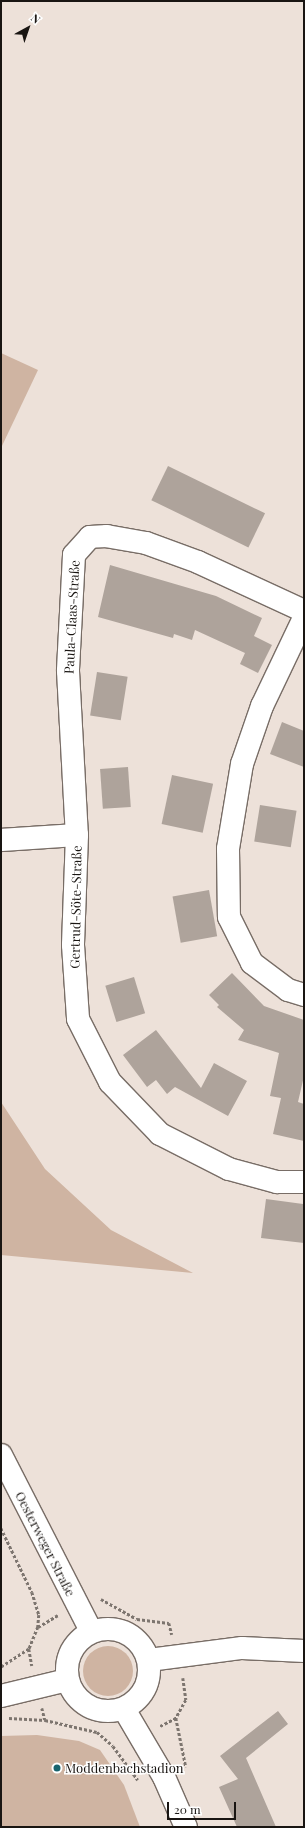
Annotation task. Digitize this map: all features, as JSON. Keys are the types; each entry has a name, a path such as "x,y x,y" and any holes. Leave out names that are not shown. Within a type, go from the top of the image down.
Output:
{"street":[{"name":"Paula-Claas-Straße","path":"77,835 68,671 69,612 74,555 90,537 107,536 146,543 198,562 304,611"},
{"path":"304,618 262,706 242,764 228,848 229,917 252,963 288,990 304,995"},
{"path":"1,840 77,835"},
{"name":"Gertrud-Söte-Straße","path":"77,835 73,945 78,1019 110,1082 160,1134 229,1168 277,1182 304,1182"},
{"name":"Oesterweger Straße","path":"1,1456 91,1632"},
{"path":"109,1628 126,1632 141,1644 149,1660 149,1680 140,1698 124,1709 100,1712 86,1705 79,1701 67,1680 67,1661 75,1643 91,1632 109,1628"},
{"path":"149,1660 242,1648 304,1651"},
{"path":"1,1696 67,1680"},
{"path":"124,1709 164,1777 186,1827"}],"path":[{"path":"1,1528 32,1592 39,1615 38,1627 28,1649 1,1667"},
{"path":"186,1693 184,1706 176,1718 186,1772"},
{"path":"1,1720 65,1723 97,1732 113,1746"}],"shaded area":[{"path":"1,353 38,370 1,448"},
{"path":"1,1102 45,1169 111,1230 193,1273 1,1255"},
{"path":"103,1646 113,1646 126,1653 133,1666 133,1676 126,1689 113,1696 103,1696 94,1692 87,1685 83,1676 83,1666 87,1657 94,1650"},
{"name":"Moddenbachstadion","path":"37,1735 79,1741 100,1750 124,1785 140,1827 1,1827 1,1736"}],"building":[{"path":"168,466 265,513 248,547 151,500"},
{"path":"110,565 216,596 262,618 254,636 272,645 258,673 240,664 245,653 195,630 192,640 174,634 173,638 98,617"},
{"path":"97,672 128,677 121,720 90,715"},
{"path":"282,722 304,731 304,767 270,754"},
{"path":"128,767 131,807 103,809 100,769"},
{"path":"172,775 213,784 203,833 162,824"},
{"path":"260,805 297,811 291,847 254,842"},
{"path":"209,890 217,936 181,943 173,896"},
{"path":"232,973 264,1006 304,1020 304,1076 298,1102 304,1104 304,1141 273,1134 281,1098 270,1096 279,1053 238,1040 244,1030 217,1007 219,1005 209,995"},
{"path":"134,977 145,1013 116,1022 105,986"},
{"path":"156,1030 201,1088 214,1063 247,1081 228,1116 175,1087 167,1094 156,1080 147,1087 123,1055"},
{"path":"266,1199 303,1204 304,1243 261,1238"},
{"path":"278,1711 288,1724 246,1758 276,1827 237,1827 219,1787 238,1779 220,1756"}],"place":[{"name":"Moddenbachstadion","path":"57,1768"}]}
